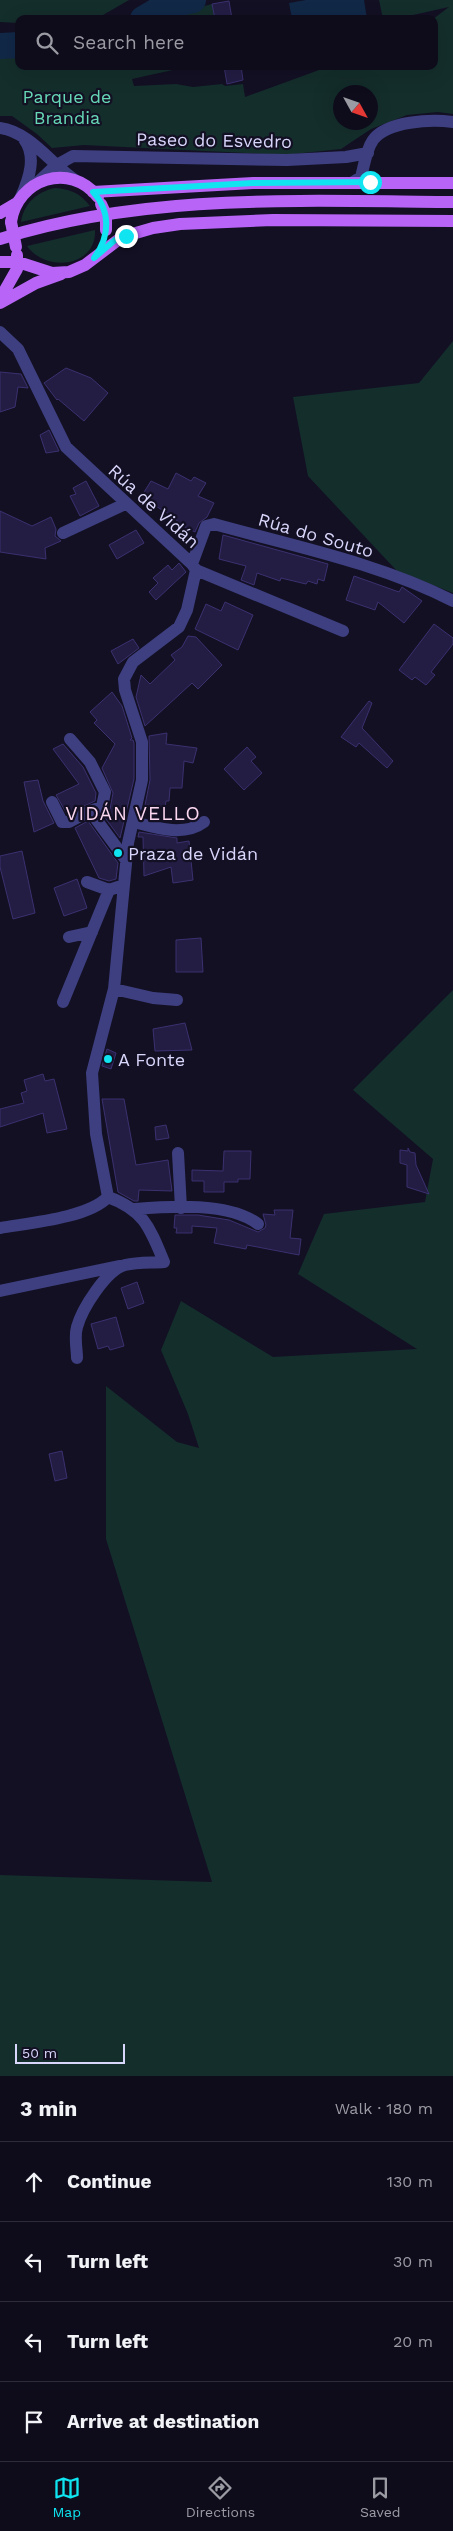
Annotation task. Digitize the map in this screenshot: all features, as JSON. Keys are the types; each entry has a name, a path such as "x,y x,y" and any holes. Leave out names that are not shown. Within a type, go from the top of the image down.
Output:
{"main road":[{"path":"0,213 19,200 38,182 58,177 75,180 93,192 102,204 106,215 106,230 103,243 94,258"},
{"path":"93,192 208,184 453,183"},
{"path":"0,299 15,273 18,262 11,222 19,200"},
{"path":"0,239 64,222 123,211 232,202 453,202"},
{"path":"0,303 36,283 80,268 118,239 163,226 266,220 453,221"},
{"path":"16,247 25,260 36,268"},
{"path":"0,262 18,262 49,272 66,272"}],"street":[{"path":"352,182 361,177 373,140 386,130 424,121 453,122"},
{"path":"0,128 21,136 55,166 75,180"},
{"path":"19,200 29,175 31,157 27,144 21,136"},
{"name":"Paseo do Esvedro","path":"38,182 55,166 73,156 288,160 346,157 368,152"},
{"name":"Rúa de Vidán","path":"0,332 18,349 66,448 194,567 187,610 179,627 133,662 124,679 125,690 142,742 142,780 128,843 114,989 92,1074 96,1134 108,1197"},
{"path":"63,533 125,504"},
{"name":"Rúa do Souto","path":"194,567 206,526 214,524 380,572 427,588 453,601"},
{"path":"194,567 342,631"},
{"path":"52,802 62,822 69,822 102,807 105,792 90,762 70,739"},
{"path":"90,811 126,860"},
{"path":"134,822 157,828 185,830 204,822"},
{"path":"87,882 109,890 124,885"},
{"path":"63,1002 109,890"},
{"path":"69,937 92,932"},
{"path":"114,989 153,998 177,1000"},
{"path":"178,1153 181,1208"},
{"path":"0,1228 46,1220 90,1209 108,1197 135,1210 181,1208 230,1212 249,1217 258,1224"},
{"path":"0,1291 124,1265 164,1262 148,1228 135,1210"},
{"path":"77,1358 76,1329 81,1315 91,1298 104,1282 113,1272 124,1265"}],"green space":[{"path":"0,0 129,0 103,15 15,15 15,23 0,22"},
{"name":"Parque de Brandia","path":"379,0 453,0 453,114 438,112 407,115 378,126 378,85 333,85 333,130 370,130 341,149 284,155 84,145 52,148 37,134 12,116 0,116 0,53 15,52 15,70 173,70 132,79 134,86 176,84 193,87 243,84 245,97 319,70 438,70 438,15 449,7 413,15 382,15"},
{"path":"212,4 214,15 172,15"},
{"path":"55,188 74,192 90,206 21,222 25,209 32,199 43,192"},
{"path":"95,230 93,242 88,252 69,262 57,263 46,260 35,255 27,246"},
{"path":"453,341 453,593 397,571 308,476 293,397 419,383"},
{"path":"453,990 453,2076 0,2076 0,1875 212,1882 106,1539 106,1386 177,1442 199,1448 188,1414 161,1350 181,1301 273,1357 417,1349 298,1274 324,1214 425,1202 433,1159 353,1090"}],"water":[{"path":"306,0 364,0 366,15 291,15 289,3"}],"building":[{"path":"229,1 231,15 214,15 212,4"},
{"path":"225,70 242,70 243,80 227,84"},
{"path":"66,368 91,378 108,393 84,421 57,400 44,383"},
{"path":"0,372 21,374 28,388 18,387 15,407 0,412"},
{"path":"49,430 59,451 46,453 40,435"},
{"path":"176,473 191,481 194,477 206,483 198,496 214,503 207,517 199,523 195,532 141,497 151,481 168,489"},
{"path":"86,481 99,506 80,516 70,496 76,494 73,488"},
{"path":"0,511 32,526 51,517 56,529 55,536 61,541 45,548 46,559 0,552"},
{"path":"136,530 144,543 117,559 109,545"},
{"path":"223,535 328,564 324,581 318,579 317,584 308,581 306,584 281,578 280,581 257,573 254,585 241,580 246,566 219,559"},
{"path":"179,563 186,572 156,600 149,592 158,583 153,578 168,565 172,570"},
{"path":"354,576 399,592 402,587 422,601 404,623 378,602 375,610 346,600"},
{"path":"225,602 253,615 238,650 195,629 206,604 221,611"},
{"path":"434,624 453,638 453,644 431,672 435,675 426,685 415,677 412,680 399,670"},
{"path":"188,636 196,637 222,665 198,689 192,683 145,726 136,697 141,675 150,684 175,660 171,655 182,647"},
{"path":"133,639 139,648 118,664 111,651"},
{"path":"112,692 122,706 132,738 130,740 133,740 134,743 134,779 120,838 103,815 110,809 113,793 102,768 115,744 94,723 97,720 90,712"},
{"path":"369,701 372,703 362,728 393,761 387,768 359,743 356,747 341,737"},
{"path":"167,733 166,744 197,748 193,763 184,761 182,788 170,788 169,801 166,801 165,807 145,805 150,780 149,736"},
{"path":"63,744 83,767 96,793 95,801 67,814 56,795 79,784 53,749"},
{"path":"247,747 256,757 251,761 262,773 244,790 224,769"},
{"path":"38,780 43,801 54,823 34,832 24,782"},
{"path":"88,821 118,863 116,879 109,881 99,878 75,828"},
{"path":"139,832 177,838 177,843 189,841 193,880 173,883 171,867 144,876 143,837 138,837"},
{"path":"22,851 35,913 13,919 0,867 0,856"},
{"path":"77,879 87,908 64,916 54,888"},
{"path":"201,938 203,972 176,972 176,940"},
{"path":"185,1023 192,1050 155,1051 153,1029"},
{"name":"A Fonte","path":"107,1049 116,1053 111,1069 102,1066"},
{"path":"43,1074 45,1081 54,1079 67,1129 47,1133 43,1113 0,1127 0,1109 24,1103 21,1093 27,1091 24,1080"},
{"path":"102,1099 124,1099 136,1165 168,1160 172,1191 139,1190 138,1201 134,1201 118,1192"},
{"path":"166,1125 169,1138 156,1140 155,1127"},
{"path":"408,1148 410,1152 415,1153 416,1165 429,1194 407,1187 407,1165 400,1163 400,1150 408,1151"},
{"path":"224,1151 251,1151 250,1179 238,1179 238,1182 224,1182 224,1192 204,1192 204,1181 192,1181 192,1170 223,1171"},
{"path":"274,1210 293,1210 290,1238 301,1239 299,1255 247,1245 246,1249 214,1243 217,1228 192,1226 192,1233 176,1233 177,1228 174,1228 175,1215 198,1215 229,1220 258,1232 265,1228 266,1225 263,1214 275,1215"},
{"path":"137,1282 144,1303 128,1309 121,1288"},
{"path":"116,1317 124,1346 110,1350 108,1346 98,1349 91,1324"},
{"path":"62,1451 67,1478 55,1481 49,1454"}],"waterway":[{"path":"150,15 165,6 193,0"},
{"path":"0,46 15,45"}],"place":[{"name":"Praza de Vidán","path":"118,853"},
{"name":"A Fonte","path":"108,1059"}],"district":[{"name":"VIDÁN VELLO","path":"133,813"}],"route":[{"path":"126,236 115,240 94,258 104,240 106,215 93,192 105,193 199,185 253,183 370,182"}]}
